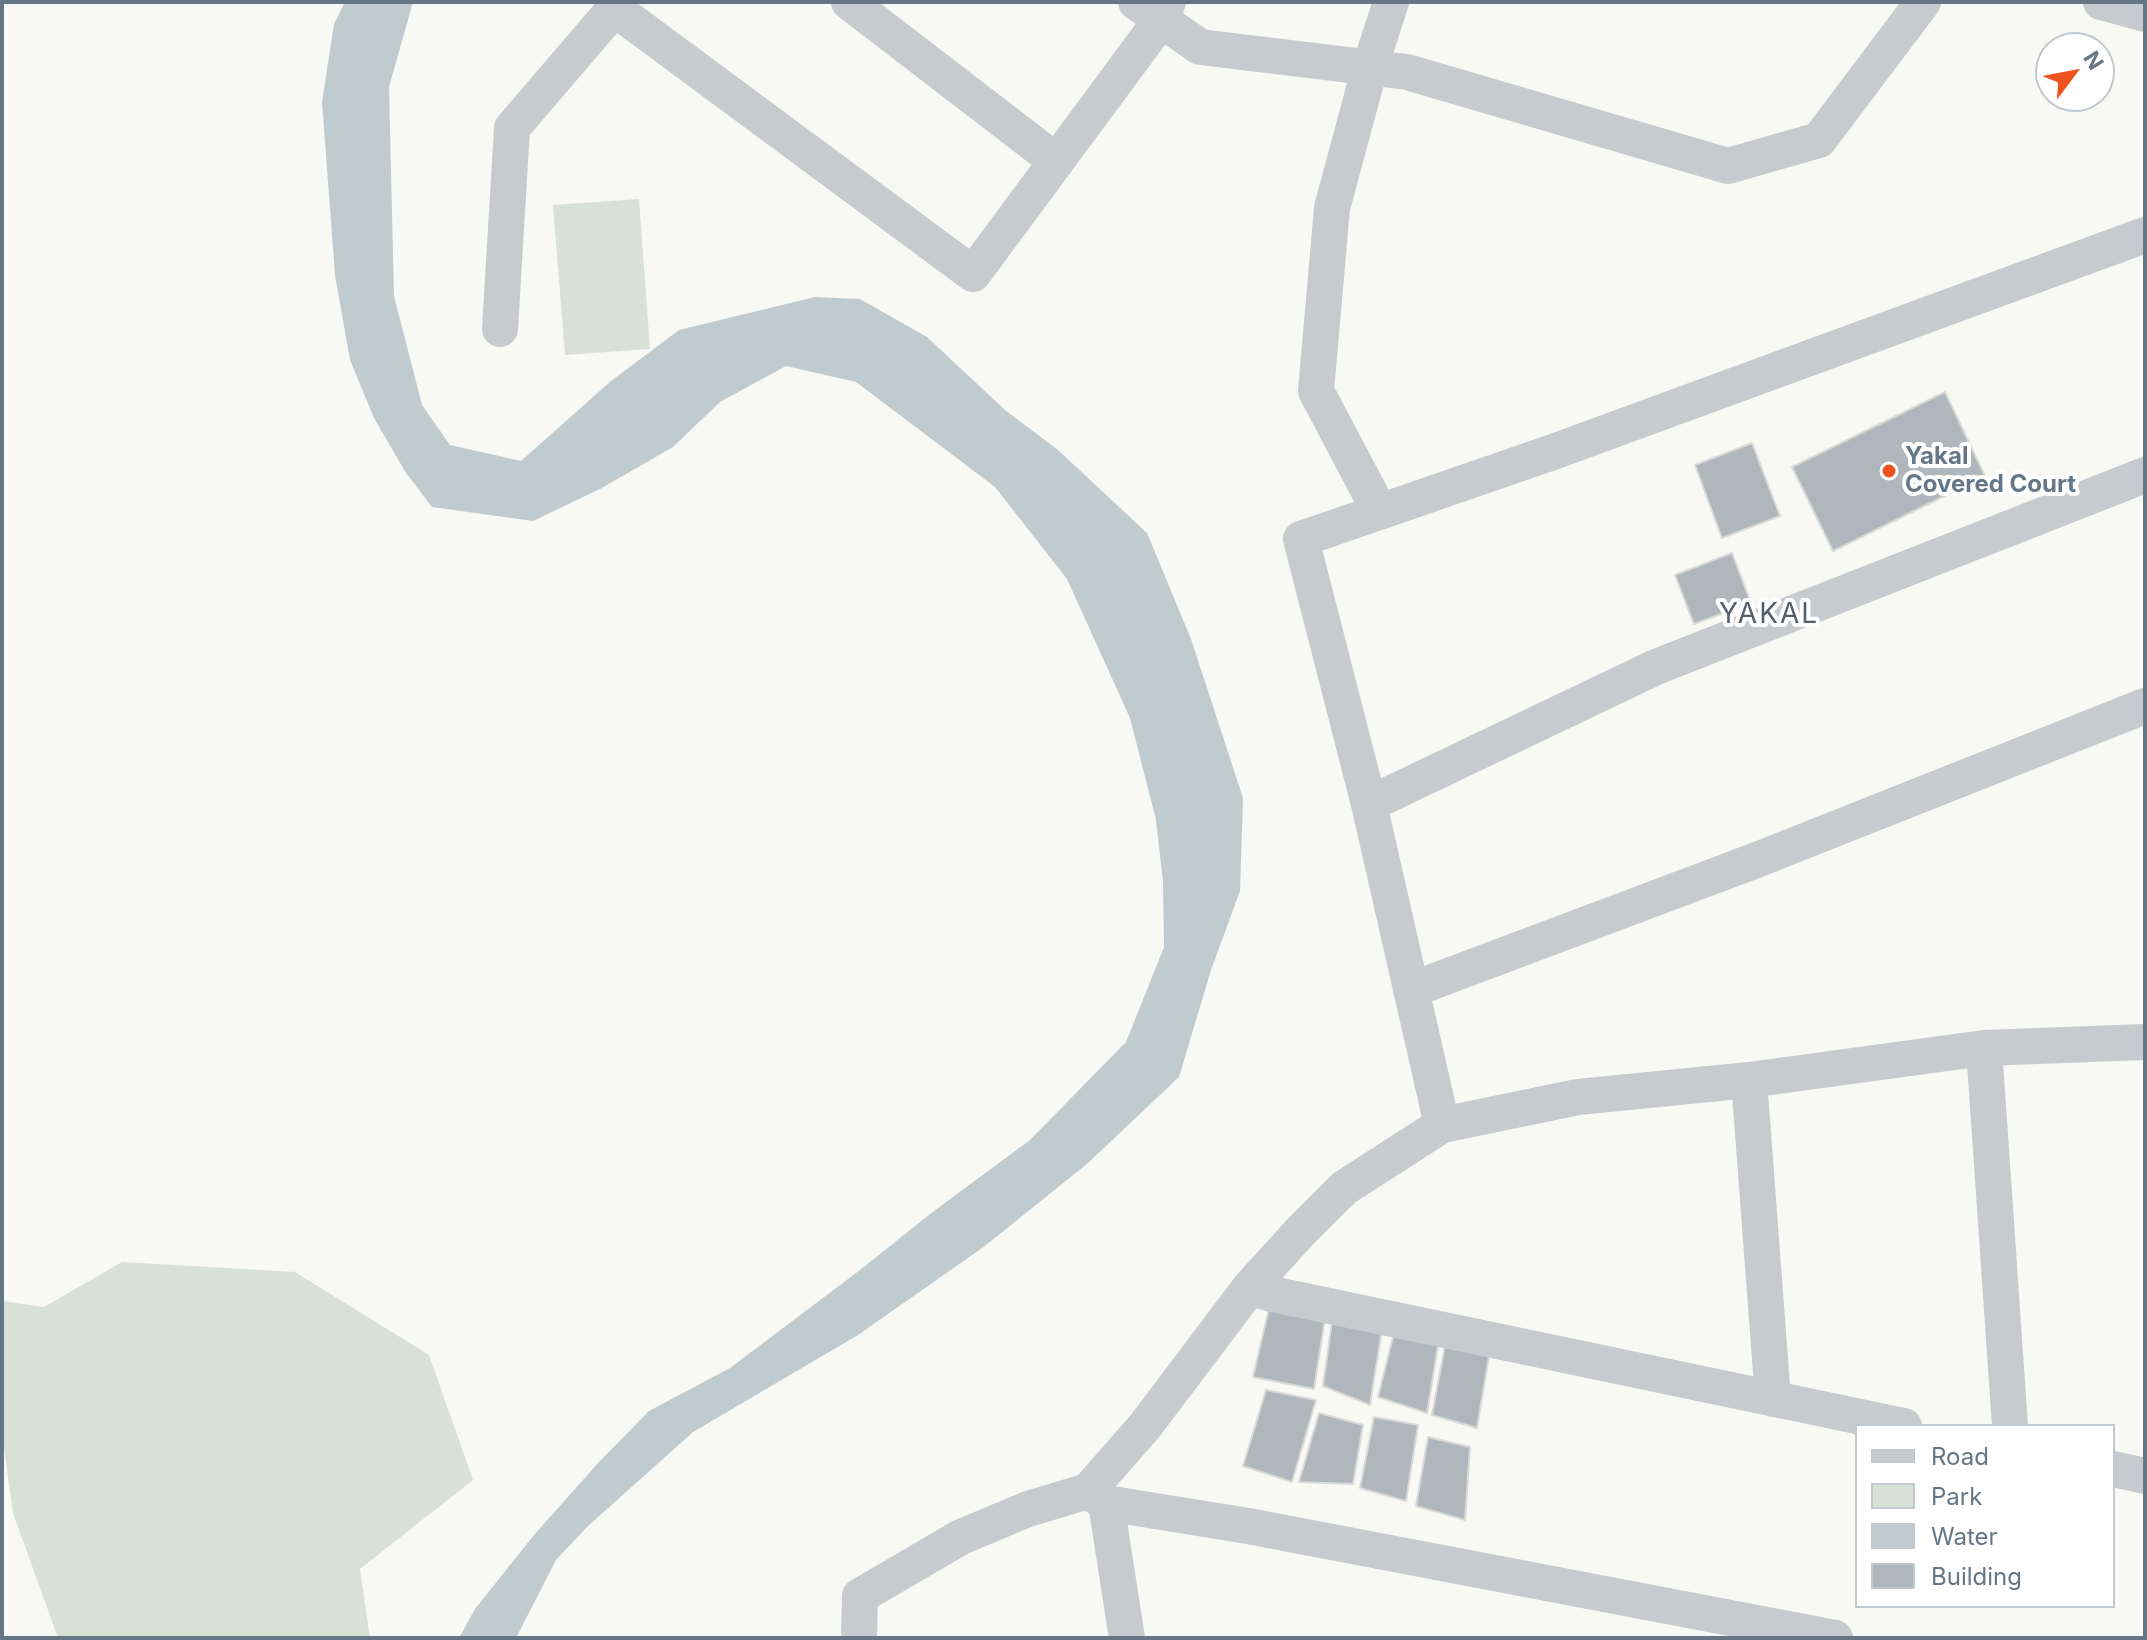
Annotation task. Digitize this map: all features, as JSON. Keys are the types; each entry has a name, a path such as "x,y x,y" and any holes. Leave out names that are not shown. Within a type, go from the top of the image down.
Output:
{"street":[{"path":"849,2 1056,161"},
{"path":"1380,512 1316,391 1332,208 1391,2"},
{"path":"500,329 512,128 618,6 973,274 1056,161 1155,8 1200,47 1407,72 1728,166 1819,140 1923,2"},
{"path":"2101,2 2145,14"},
{"path":"1442,1125 1369,804 1301,539 1553,452 2145,235"},
{"path":"1369,804 1656,667 2145,475"},
{"path":"1411,990 1754,861 2145,706"},
{"path":"1127,1638 1097,1497 1145,1426 1250,1287 1301,1231 1344,1188 1442,1125 1578,1097 1749,1080 1984,1048 2145,1042"},
{"path":"1984,1048 2010,1424"},
{"path":"1749,1080 1773,1399"},
{"path":"1250,1287 1894,1424"},
{"path":"2115,1469 2145,1476"},
{"path":"859,1638 860,1596 961,1537 1028,1509 1097,1497 1835,1638"}],"green space":[{"path":"639,199 650,349 565,355 553,205"},
{"path":"122,1262 295,1272 429,1355 473,1480 360,1569 370,1638 58,1638 13,1513 2,1433 2,1301 44,1307"}],"water":[{"path":"345,2 413,2 389,87 394,296 422,405 450,445 521,461 611,381 679,330 815,297 860,299 927,337 1005,410 1058,450 1147,533 1191,639 1243,798 1240,891 1211,970 1179,1077 1088,1163 985,1246 858,1335 693,1432 587,1527 556,1560 516,1638 459,1638 475,1609 534,1535 649,1411 730,1368 1030,1140 1126,1042 1164,947 1163,882 1156,820 1130,718 1067,579 995,487 856,382 786,366 720,402 673,447 600,489 533,521 432,507 406,473 374,418 350,360 335,275 322,102 334,24"}],"building":[{"name":"Yakal Covered Court","path":"1945,392 1985,476 1833,551 1792,467"},
{"path":"1752,443 1780,516 1722,538 1695,465"},
{"path":"1732,553 1751,603 1694,624 1675,575"},
{"path":"1271,1300 1326,1312 1314,1389 1253,1377"},
{"path":"1333,1314 1383,1323 1370,1405 1323,1386"},
{"path":"1450,1319 1494,1326 1477,1428 1432,1415"},
{"path":"1396,1325 1440,1333 1427,1413 1378,1397"},
{"path":"1266,1390 1316,1400 1292,1482 1243,1466"},
{"path":"1319,1413 1363,1425 1353,1484 1299,1482"},
{"path":"1374,1417 1418,1425 1406,1501 1360,1488"},
{"path":"1428,1437 1470,1447 1465,1520 1416,1506"}],"place":[{"name":"Yakal Covered Court","path":"1889,471"}],"district":[{"name":"YAKAL","path":"1769,615"}]}
